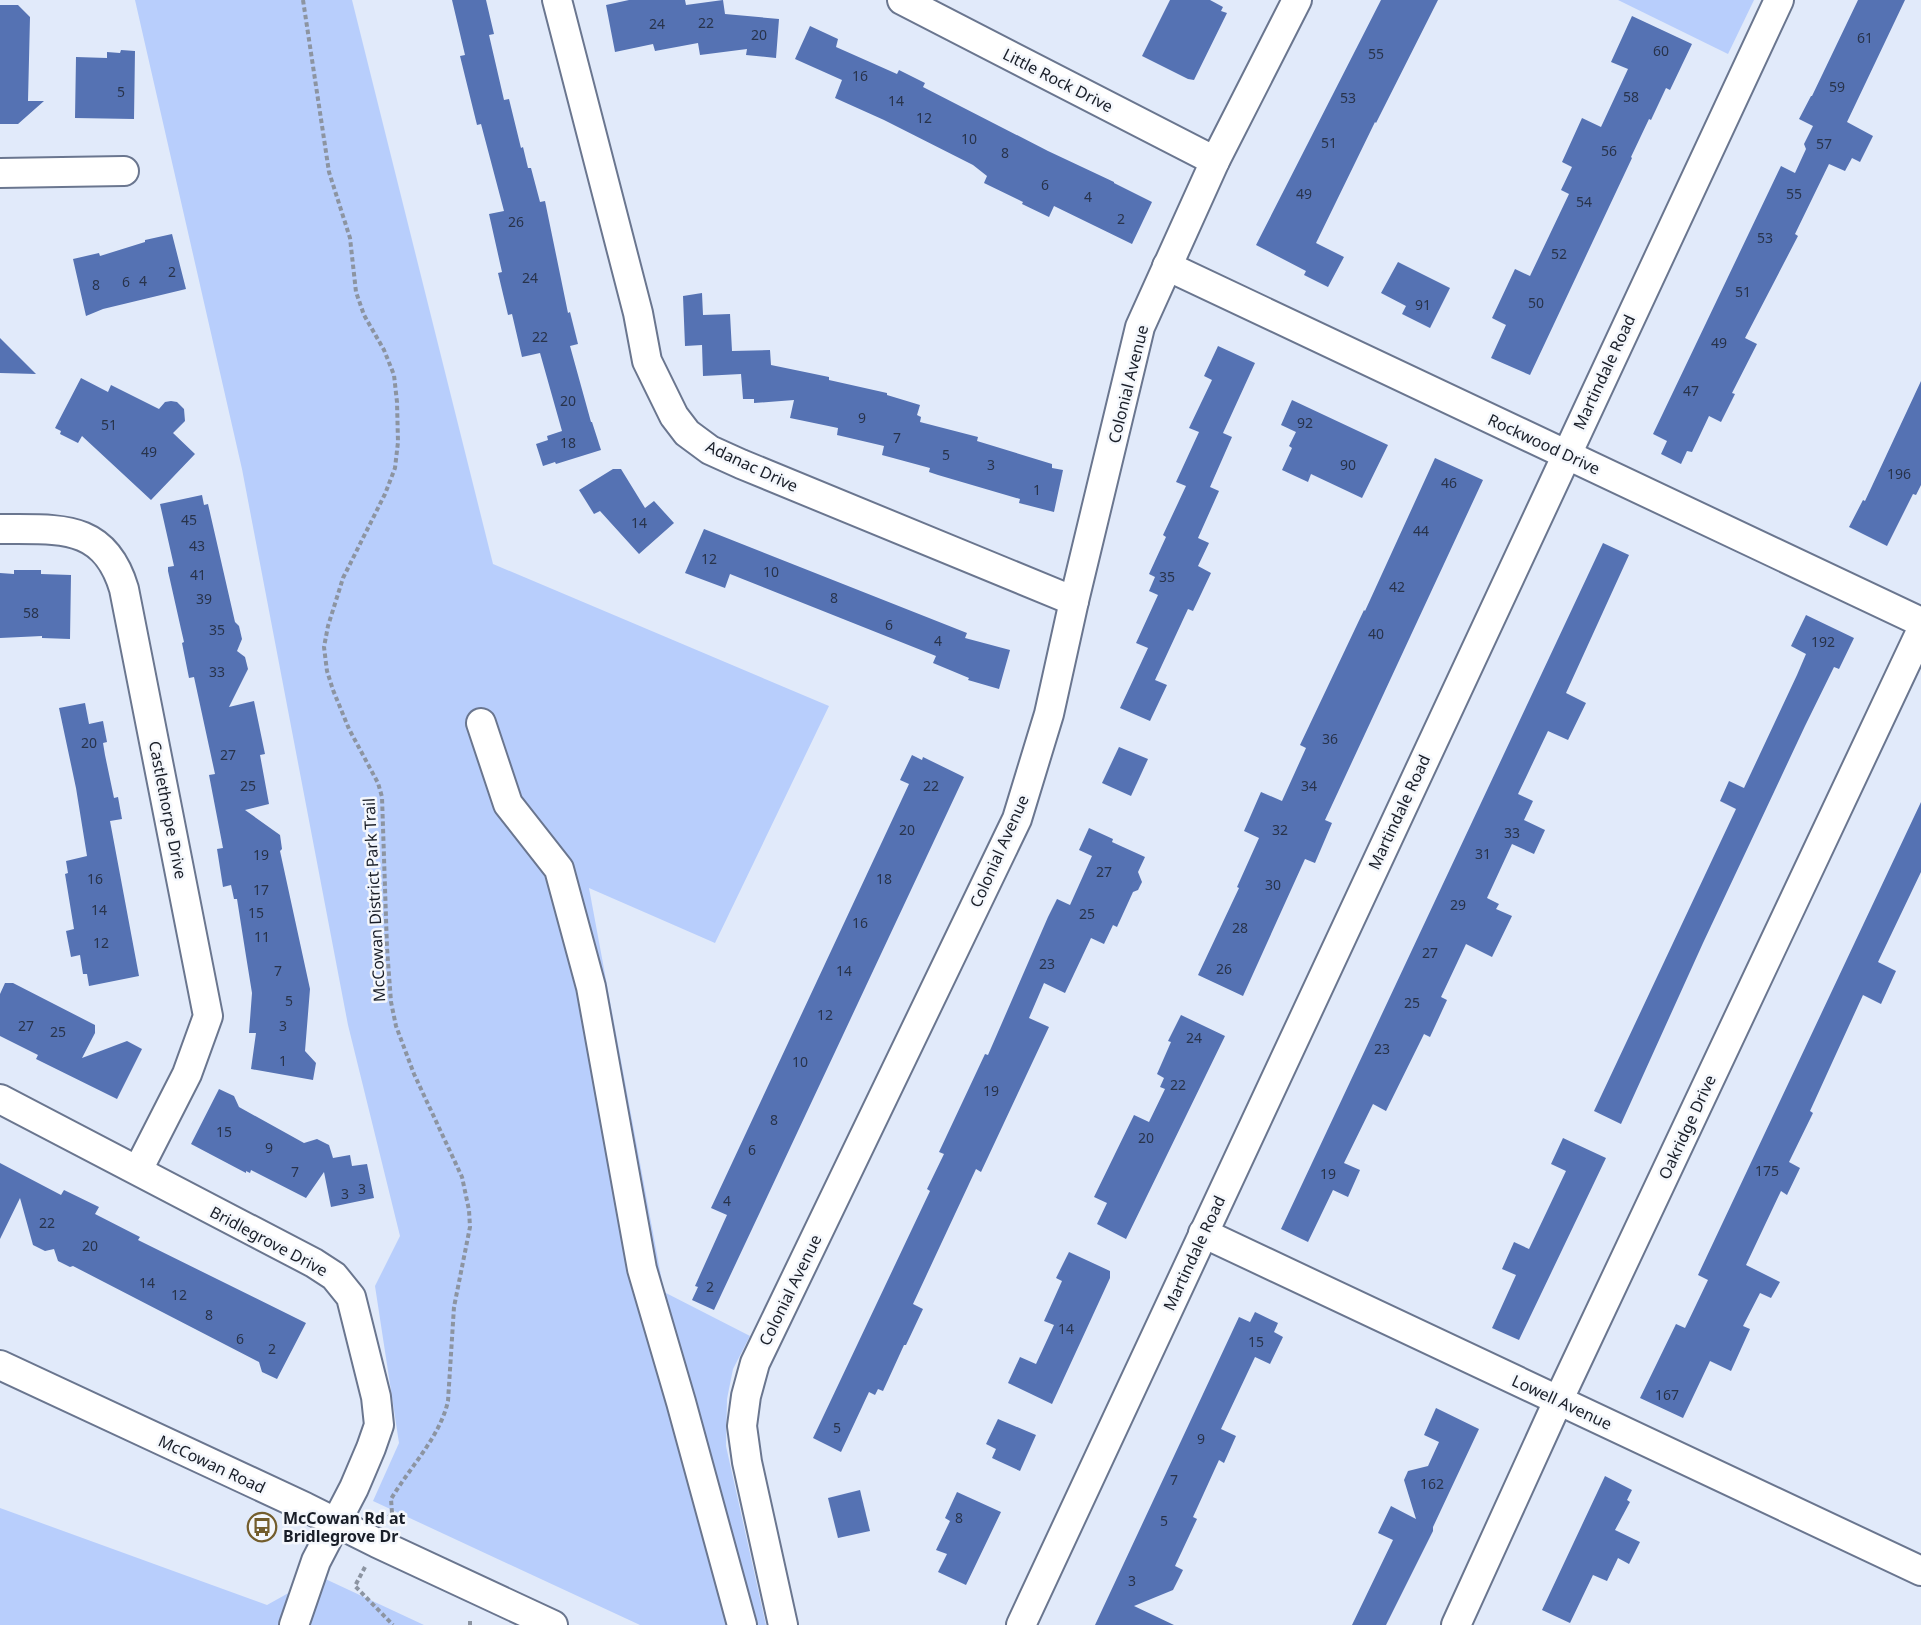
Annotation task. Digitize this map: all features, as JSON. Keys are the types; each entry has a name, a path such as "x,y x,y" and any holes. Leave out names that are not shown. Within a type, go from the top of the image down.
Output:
{"street":[{"name":"Adanac Drive","path":"557,0 638,313 647,361 668,406 687,433 710,450 741,464 1074,601"},
{"name":"Little Rock Drive","path":"902,0 1215,160"},
{"name":"Colonial Avenue","path":"783,1625 747,1462 742,1426 746,1396 755,1363 1017,819 1049,714 1140,327 1215,160 1297,0"},
{"name":"Martindale Road","path":"1021,1625 1779,0"},
{"path":"0,173 124,171"},
{"name":"Rockwood Drive","path":"1167,266 1921,622"},
{"name":"Castlethorpe Drive","path":"0,529 67,530 93,540 108,554 118,569 124,589 208,1016 187,1074 138,1170"},
{"name":"Oakridge Drive","path":"1456,1625 1558,1401 1921,631"},
{"path":"481,723 508,804 559,869 591,987 642,1269 742,1625"},
{"name":"Bridlegrove Drive","path":"0,1099 314,1263 334,1276 351,1297 376,1396 378,1425 371,1448 316,1561 294,1625"},
{"name":"Lowell Avenue","path":"1203,1233 1921,1571"},
{"name":"McCowan Road","path":"0,1365 553,1625"}],"path":[{"name":"McCowan District Park Trail","path":"303,0 329,172 350,238 356,292 364,315 384,350 394,375 397,402 398,442 395,468 385,494 343,578 324,647 327,671 349,729 378,783 382,796 391,1002 396,1026 414,1074 462,1177 470,1227 454,1307 448,1401 445,1415 438,1430 391,1499 392,1513 389,1518"},
{"path":"365,1567 355,1586 393,1625"}],"shaded area":[{"path":"135,0 352,0 493,564 829,706 715,943 589,888 664,1292 750,1336 733,1369 727,1399 726,1446 766,1625 640,1625 373,1501 399,1443 375,1286 400,1236 348,1025 242,469"},
{"path":"1618,0 1754,0 1728,54"},
{"path":"0,1508 267,1605 319,1576 424,1625 0,1625"}],"building":[{"path":"452,0 486,0 494,34 489,35 504,100 509,99 521,148 523,147 528,168 531,168 540,202 545,201 568,313 570,312 578,344 570,346 601,450 556,464 555,462 543,466 536,444 548,440 547,436 562,431 540,353 522,357 512,314 508,315 498,273 502,272 489,214 504,211 481,124 477,125 460,56 465,55"},
{"path":"629,0 685,0 686,5 723,0 725,14 779,19 776,58 746,55 747,49 700,55 698,43 655,51 653,44 615,52 606,5"},
{"path":"1170,0 1210,0 1223,7 1221,11 1227,13 1194,80 1142,56"},
{"path":"1381,0 1438,0 1316,243 1344,257 1328,287 1304,275 1306,271 1256,245"},
{"path":"1858,0 1905,0 1847,122 1873,136 1860,162 1852,158 1845,171 1829,164 1795,234 1798,236 1745,338 1757,344 1732,393 1735,394 1721,422 1709,416 1692,452 1687,451 1681,464 1661,454 1667,441 1653,434 1781,166 1795,173 1806,149 1804,144 1813,126 1799,119"},
{"path":"0,5 18,5 30,17 28,101 44,101 18,124 0,124"},
{"path":"1632,16 1692,44 1670,90 1666,88 1651,120 1649,119 1530,375 1491,358 1506,325 1492,318 1515,269 1530,276 1569,194 1561,190 1572,167 1562,162 1582,118 1601,127 1628,69 1611,62"},
{"path":"810,26 838,39 836,47 897,74 899,70 925,83 923,87 1152,202 1132,244 1054,206 1049,217 1022,204 1023,202 984,183 987,176 973,165 835,98 842,80 795,59"},
{"path":"121,50 135,51 134,119 75,118 76,57 107,58 107,52 120,53"},
{"path":"172,234 186,289 103,309 86,316 73,259 99,253 100,256 145,242 145,240"},
{"path":"1398,262 1450,288 1430,328 1402,314 1406,306 1381,293"},
{"path":"702,293 703,315 730,314 732,351 770,350 771,365 829,377 829,380 887,393 887,395 920,405 917,415 921,417 920,422 978,437 977,441 1052,464 1052,468 1063,470 1054,512 1019,503 1020,499 929,472 930,468 882,455 884,446 837,435 838,428 790,418 794,400 754,403 754,399 743,399 741,374 703,376 702,345 685,346 683,296"},
{"path":"0,338 36,374 0,373"},
{"path":"1218,346 1255,363 1223,433 1232,437 1210,487 1219,491 1198,538 1209,543 1198,566 1211,573 1193,611 1188,609 1155,680 1167,685 1150,721 1120,708 1148,648 1136,643 1158,595 1149,591 1155,577 1149,574 1166,537 1163,535 1186,486 1176,482 1199,432 1189,428 1212,380 1204,376"},
{"path":"81,378 108,392 111,385 159,409 165,402 171,401 177,402 184,409 185,421 173,433 195,454 151,500 82,436 78,443 60,434 61,431 55,428"},
{"path":"1921,381 1921,485 1916,495 1913,494 1887,546 1849,527 1863,500 1865,501"},
{"path":"1292,400 1388,445 1362,498 1311,474 1308,482 1282,470 1296,432 1281,425"},
{"path":"1435,458 1483,480 1325,820 1332,823 1315,863 1305,859 1243,996 1198,975 1239,888 1237,887 1259,838 1244,831 1261,792 1282,801 1306,748 1300,745"},
{"path":"613,469 621,469 645,508 654,501 674,523 639,554 600,511 594,514 579,490"},
{"path":"202,495 204,505 208,504 235,622 239,626 242,639 237,651 245,657 248,669 229,707 254,701 265,754 260,755 269,804 245,810 280,835 282,849 280,851 310,989 305,1051 316,1063 313,1080 251,1069 256,1033 249,1033 252,993 237,899 234,899 231,885 223,887 217,849 223,848 209,775 215,774 194,677 189,678 182,643 184,642 168,571 168,567 174,566 160,504"},
{"path":"704,529 967,633 965,638 1010,650 999,689 968,680 969,678 933,663 936,656 730,574 725,588 685,573"},
{"path":"1603,543 1629,555 1566,693 1586,703 1568,740 1548,731 1518,794 1533,801 1524,820 1545,830 1534,854 1512,844 1487,898 1499,904 1496,909 1512,916 1492,957 1466,944 1441,997 1447,1000 1430,1037 1424,1034 1386,1111 1373,1104 1344,1163 1360,1170 1348,1197 1333,1190 1308,1242 1281,1229"},
{"path":"14,570 41,570 41,574 71,575 70,639 42,638 42,636 0,638 0,573 14,574"},
{"path":"1806,615 1854,638 1839,669 1834,667 1805,726 1621,1124 1594,1111 1736,809 1720,801 1729,781 1744,788 1806,654 1791,646"},
{"path":"85,703 89,724 103,721 107,742 103,743 105,755 114,798 118,797 122,819 110,821 139,976 89,986 87,974 83,974 80,955 71,957 66,931 74,929 65,874 68,873 66,861 87,856 76,788 59,708"},
{"path":"1119,747 1148,759 1131,796 1102,783"},
{"path":"912,755 922,760 923,757 964,777 714,1310 692,1300 698,1287 695,1286 727,1215 711,1208 909,784 900,780"},
{"path":"1921,802 1921,872 1878,962 1896,971 1881,1004 1863,995 1810,1111 1813,1113 1789,1162 1800,1168 1787,1195 1781,1191 1746,1265 1780,1282 1771,1298 1760,1293 1743,1326 1750,1329 1731,1371 1710,1361 1683,1418 1640,1398 1676,1324 1685,1328 1708,1280 1698,1275"},
{"path":"1089,828 1113,839 1112,842 1145,857 1138,872 1142,882 1138,890 1133,892 1117,927 1113,925 1104,944 1091,938 1065,993 1044,983 1029,1018 1049,1027 981,1172 976,1169 913,1304 923,1309 906,1345 883,1391 878,1389 875,1395 869,1392 841,1452 813,1438 930,1191 927,1189 944,1154 939,1152 985,1054 988,1055 1048,917 1057,899 1070,905 1092,856 1079,850"},
{"path":"5,983 13,983 95,1025 95,1033 82,1058 127,1041 142,1049 117,1099 36,1059 38,1055 0,1036 0,994"},
{"path":"1181,1015 1225,1036 1126,1239 1097,1224 1107,1203 1094,1197 1134,1115 1149,1122 1165,1089 1160,1087 1164,1078 1157,1074 1171,1042 1168,1041"},
{"path":"219,1089 234,1096 239,1107 304,1143 317,1139 329,1145 333,1158 350,1155 352,1166 367,1164 374,1198 331,1207 324,1172 306,1198 251,1170 250,1173 246,1171 246,1173 191,1144"},
{"path":"1563,1138 1606,1158 1519,1340 1492,1328 1516,1275 1502,1269 1514,1242 1529,1249 1566,1171 1551,1164"},
{"path":"0,1163 61,1195 64,1190 99,1207 95,1214 140,1237 138,1240 306,1323 277,1379 262,1372 259,1362 73,1266 70,1267 58,1261 54,1249 45,1251 33,1245 20,1198 0,1239"},
{"path":"1069,1252 1110,1271 1110,1278 1052,1404 1008,1383 1020,1357 1036,1364 1054,1325 1044,1321 1062,1281 1056,1278"},
{"path":"1255,1312 1278,1323 1274,1332 1283,1337 1270,1364 1255,1357 1221,1429 1236,1436 1224,1463 1219,1460 1193,1517 1197,1519 1175,1566 1183,1570 1173,1590 1134,1606 1174,1625 1095,1625 1239,1317 1250,1322"},
{"path":"1436,1408 1479,1429 1433,1531 1386,1625 1352,1625 1393,1540 1378,1533 1391,1506 1416,1519 1404,1480 1408,1471 1428,1466 1439,1442 1424,1435"},
{"path":"998,1419 1036,1435 1020,1471 992,1458 996,1449 986,1444"},
{"path":"1605,1476 1632,1490 1627,1500 1630,1502 1615,1530 1640,1542 1629,1564 1618,1558 1607,1581 1593,1575 1570,1623 1542,1610"},
{"path":"860,1490 870,1531 838,1538 828,1498"},
{"path":"957,1492 1001,1512 966,1585 938,1572 947,1554 936,1550 950,1521 945,1518"}],"place":[{"name":"McCowan Rd at Bridlegrove Dr","path":"262,1527"}]}
